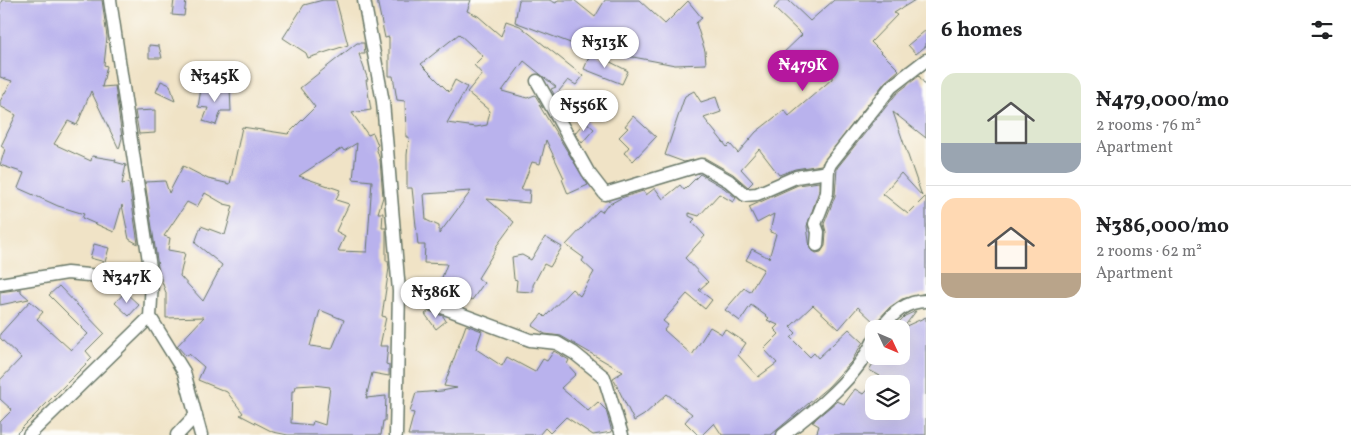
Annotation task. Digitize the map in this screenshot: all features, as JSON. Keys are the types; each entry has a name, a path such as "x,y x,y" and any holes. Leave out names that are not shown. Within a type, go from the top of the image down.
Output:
{"street":[{"path":"110,0 152,281 150,317 184,372 201,435"},
{"path":"364,0 383,102 399,291 396,435"},
{"path":"817,245 818,232 816,224 828,193 830,164 891,87 926,60"},
{"path":"537,81 588,172 605,194 701,165 729,181 745,195 757,194 796,177 828,172"},
{"path":"0,284 67,273 152,281"},
{"path":"399,291 530,340 557,343 574,352 604,377 622,435"},
{"path":"889,320 901,307 916,301 926,301"},
{"path":"29,435 150,317"},
{"path":"782,435 843,384 865,357"},
{"path":"177,435 196,415"}],"building":[{"path":"2,0 102,0 107,37 104,65 107,66 102,87 115,86 122,138 119,149 91,91 77,125 68,121 54,144 91,161 92,156 116,160 115,162 126,165 122,184 129,183 138,244 129,239 122,205 114,232 82,218 84,214 58,206 18,188 24,173 0,165 5,149 1,146 16,115 0,106 0,101 12,81 0,77 0,5"},
{"path":"174,0 186,0 184,16 172,15"},
{"path":"323,0 336,0 348,45 308,58 306,53 283,38 304,5"},
{"path":"377,0 471,0 467,11 478,16 501,36 506,21 520,26 583,76 576,85 568,80 555,96 551,89 556,87 524,61 502,91 527,98 535,95 543,108 539,105 588,185 568,194 562,179 564,178 546,140 540,164 532,162 521,190 530,190 529,203 487,199 514,222 495,248 478,278 484,283 472,300 438,288 447,264 424,263 425,245 418,245 412,188 407,188 409,137 406,137 405,101 397,100 393,76 389,76 389,37 385,38","holes":["459,34 483,56 474,65 482,74 467,92 490,111 487,125 476,127 447,123 467,87 455,80 449,92 421,64","471,191 439,234 439,226 426,220 424,194"]},
{"path":"519,0 549,0 556,3 558,0 574,0 595,17 605,0 639,0 665,24 688,1 702,18 696,23 705,51 706,64 675,65 581,47 515,22"},
{"path":"781,0 788,0 810,21 834,0 915,0 894,13 897,15 871,42 899,70 885,82 821,165 795,169 779,175 759,149 741,169 753,182 748,187 733,174 705,158 684,162 665,155 685,96 694,91 701,102 716,97 721,112 704,118 727,147 730,144 738,153 756,132 784,110 789,116 832,79 832,76 818,63 804,71 798,60 789,68 779,57 802,35 774,8"},
{"path":"926,30 926,46 916,54 908,45"},
{"path":"357,43 364,43 365,54 359,54 368,80 366,80 371,110 352,113 368,135 373,133 378,145 376,147 380,160 383,197 378,213 383,213 382,228 386,228 386,261 388,261 389,268 382,316 386,317 380,346 388,346 386,364 389,365 389,376 372,373 366,398 386,396 385,421 383,421 381,435 288,435 273,432 240,415 243,413 227,392 198,380 204,367 189,354 186,356 177,346 204,317 166,318 166,293 159,273 145,182 165,181 169,193 183,166 208,179 230,184 242,127 288,134 315,107 300,88","holes":["357,143 353,179 372,181 367,252 338,251 345,236 336,231 349,204 336,200 340,190 299,176 342,148 344,151","205,193 224,204 233,206 225,235 201,226 195,243 222,265 203,301 180,276 185,253 168,250 170,238 164,236 187,202 197,207","320,310 344,320 332,349 310,346","296,386 330,387 325,425 313,421 312,425 291,423 292,391 295,391"]},
{"path":"149,45 159,46 162,58 149,58"},
{"path":"591,52 628,71 622,84 584,69"},
{"path":"919,76 926,86 926,138 893,112 922,196 901,173 883,194 908,214 926,196 926,293 902,299 890,307 878,320 872,320 858,307 839,329 813,305 790,327 796,333 791,338 810,357 814,353 818,358 849,329 863,342 851,362 828,387 771,435 722,435 714,423 702,435 698,435 685,422 692,414 667,394 644,415 634,421 613,378 623,372 561,336 545,334 532,326 542,314 545,317 572,289 580,296 594,272 582,261 584,258 566,245 599,210 602,212 606,206 621,198 643,191 646,195 655,188 663,199 680,185 684,190 700,174 724,188 736,198 733,202 719,194 699,216 689,213 689,216 695,219 692,222 705,236 685,258 708,282 699,290 712,300 705,309 687,294 663,321 668,325 664,330 692,355 710,327 722,334 725,329 746,343 738,355 758,377 777,363 764,349 779,334 774,329 778,325 767,320 769,318 751,305 740,321 725,310 744,288 750,292 764,269 746,260 752,249 769,258 776,234 770,232 774,214 757,223 749,207 798,185 819,182 819,191 807,226 810,249 816,253 821,252 825,246 826,232 824,224 835,196 837,168 897,93"},
{"path":"161,81 170,85 175,101 156,92"},
{"path":"230,88 231,111 221,111 216,125 203,121 208,108 198,107 201,89"},
{"path":"155,110 155,133 139,134 135,111"},
{"path":"633,116 656,137 633,161 624,153 629,147 619,137 628,128 625,126"},
{"path":"585,121 594,129 582,143 575,133"},
{"path":"545,237 562,247 550,267 544,264 533,285 533,292 516,291 517,280 514,279 512,257 522,255 531,260"},
{"path":"94,244 109,248 105,262 90,258"},
{"path":"59,286 104,333 86,351 92,358 15,435 0,435 0,422 12,410 0,399 0,380 21,358 0,338 0,334 30,301 43,312 37,319 71,350 88,334 49,295"},
{"path":"21,289 21,292 29,299 0,305 0,292"},
{"path":"125,292 139,305 129,316 115,303"},
{"path":"429,311 443,316 446,321 436,329 425,314"},
{"path":"916,311 909,320 901,320 905,316"},
{"path":"926,317 926,435 816,435 819,426 812,422 837,401 844,404 855,389 863,394 865,392 865,420 910,420 910,375 878,375 869,370 872,365 910,365 910,324"},
{"path":"466,325 482,331 476,349 502,366 507,357 535,372 543,359 547,361 554,351 569,360 567,364 576,374 561,388 588,411 598,402 606,410 612,432 593,435 566,417 550,433 545,428 539,435 408,435 414,413 410,412 416,393 457,388 444,386"}]}
